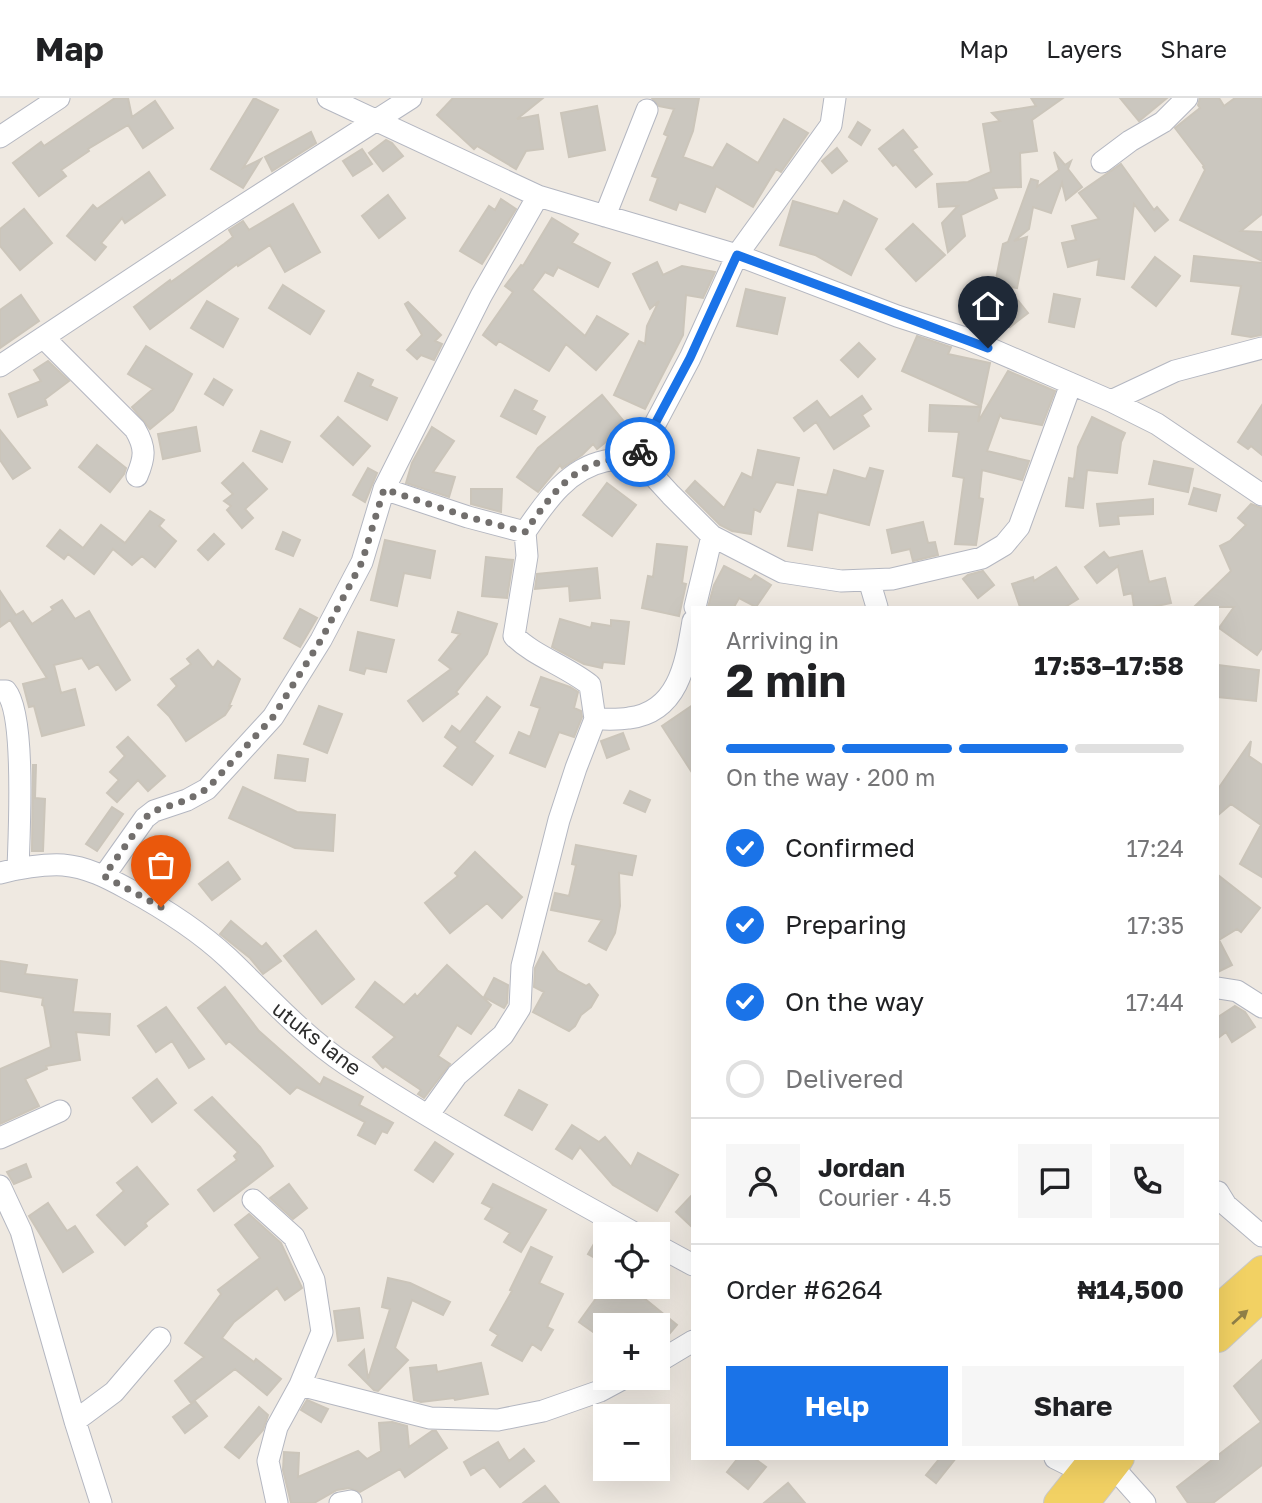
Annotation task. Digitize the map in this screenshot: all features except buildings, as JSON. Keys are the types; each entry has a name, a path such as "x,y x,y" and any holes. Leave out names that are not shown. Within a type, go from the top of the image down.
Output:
{"main road":[{"path":"1219,1308 1262,1270"},
{"path":"1219,1337 1262,1297"},
{"path":"1058,1503 1102,1464"},
{"path":"1085,1503 1102,1464"}],"street":[{"path":"0,137 59,98"},
{"path":"328,98 538,196 737,255 897,316 968,339 1071,383 1157,424 1262,495"},
{"path":"0,366 411,98"},
{"path":"638,458 690,358 737,255 831,125 835,98"},
{"path":"1102,162 1130,141 1163,122 1187,98"},
{"path":"604,216 648,110"},
{"path":"104,876 145,818 154,811 187,800 207,789 273,717 321,640 362,562 384,489 481,296 538,196"},
{"path":"44,338 135,429 146,456 137,476"},
{"path":"1111,401 1175,371 1262,348"},
{"path":"638,458 712,536 782,572 841,581 892,579 982,558 1004,545 1019,527 1071,383"},
{"path":"429,1115 457,1074 503,1035 520,1009 522,966 559,820 595,719 590,685 572,670 526,646 514,636 527,556 525,532 545,503 569,477 603,461 638,458"},
{"path":"384,489 468,517 525,532"},
{"path":"695,606 712,536"},
{"path":"869,580 877,606"},
{"path":"595,719 631,718 662,706 685,669 691,633"},
{"path":"0,691 6,691 14,704 20,764 9,871"},
{"name":"utuks lane","path":"9,871 62,865 104,876 161,907 226,956 278,1009 345,1063 517,1168 614,1222"},
{"path":"1219,989 1237,991 1262,1007"},
{"path":"0,1138 60,1111"},
{"path":"0,1186 21,1231 101,1503"},
{"path":"1219,1194 1226,1205 1262,1236"},
{"path":"253,1200 294,1237 314,1280 322,1332 300,1385 276,1427 268,1461 277,1503"},
{"path":"670,1253 691,1264"},
{"path":"75,1421 114,1392 160,1338"},
{"path":"670,1355 691,1342"},
{"path":"300,1385 430,1418 498,1420 543,1411 602,1390"},
{"path":"1071,1460 1102,1464 1145,1503"}],"way so far":[{"path":"161,907 104,876 145,818 154,811 187,800 207,789 273,717 321,640 362,562 384,489 468,517 525,532 545,503 569,477 603,461 638,458 640,452"}],"route":[{"path":"640,452 690,358 737,255 988,348"}]}
